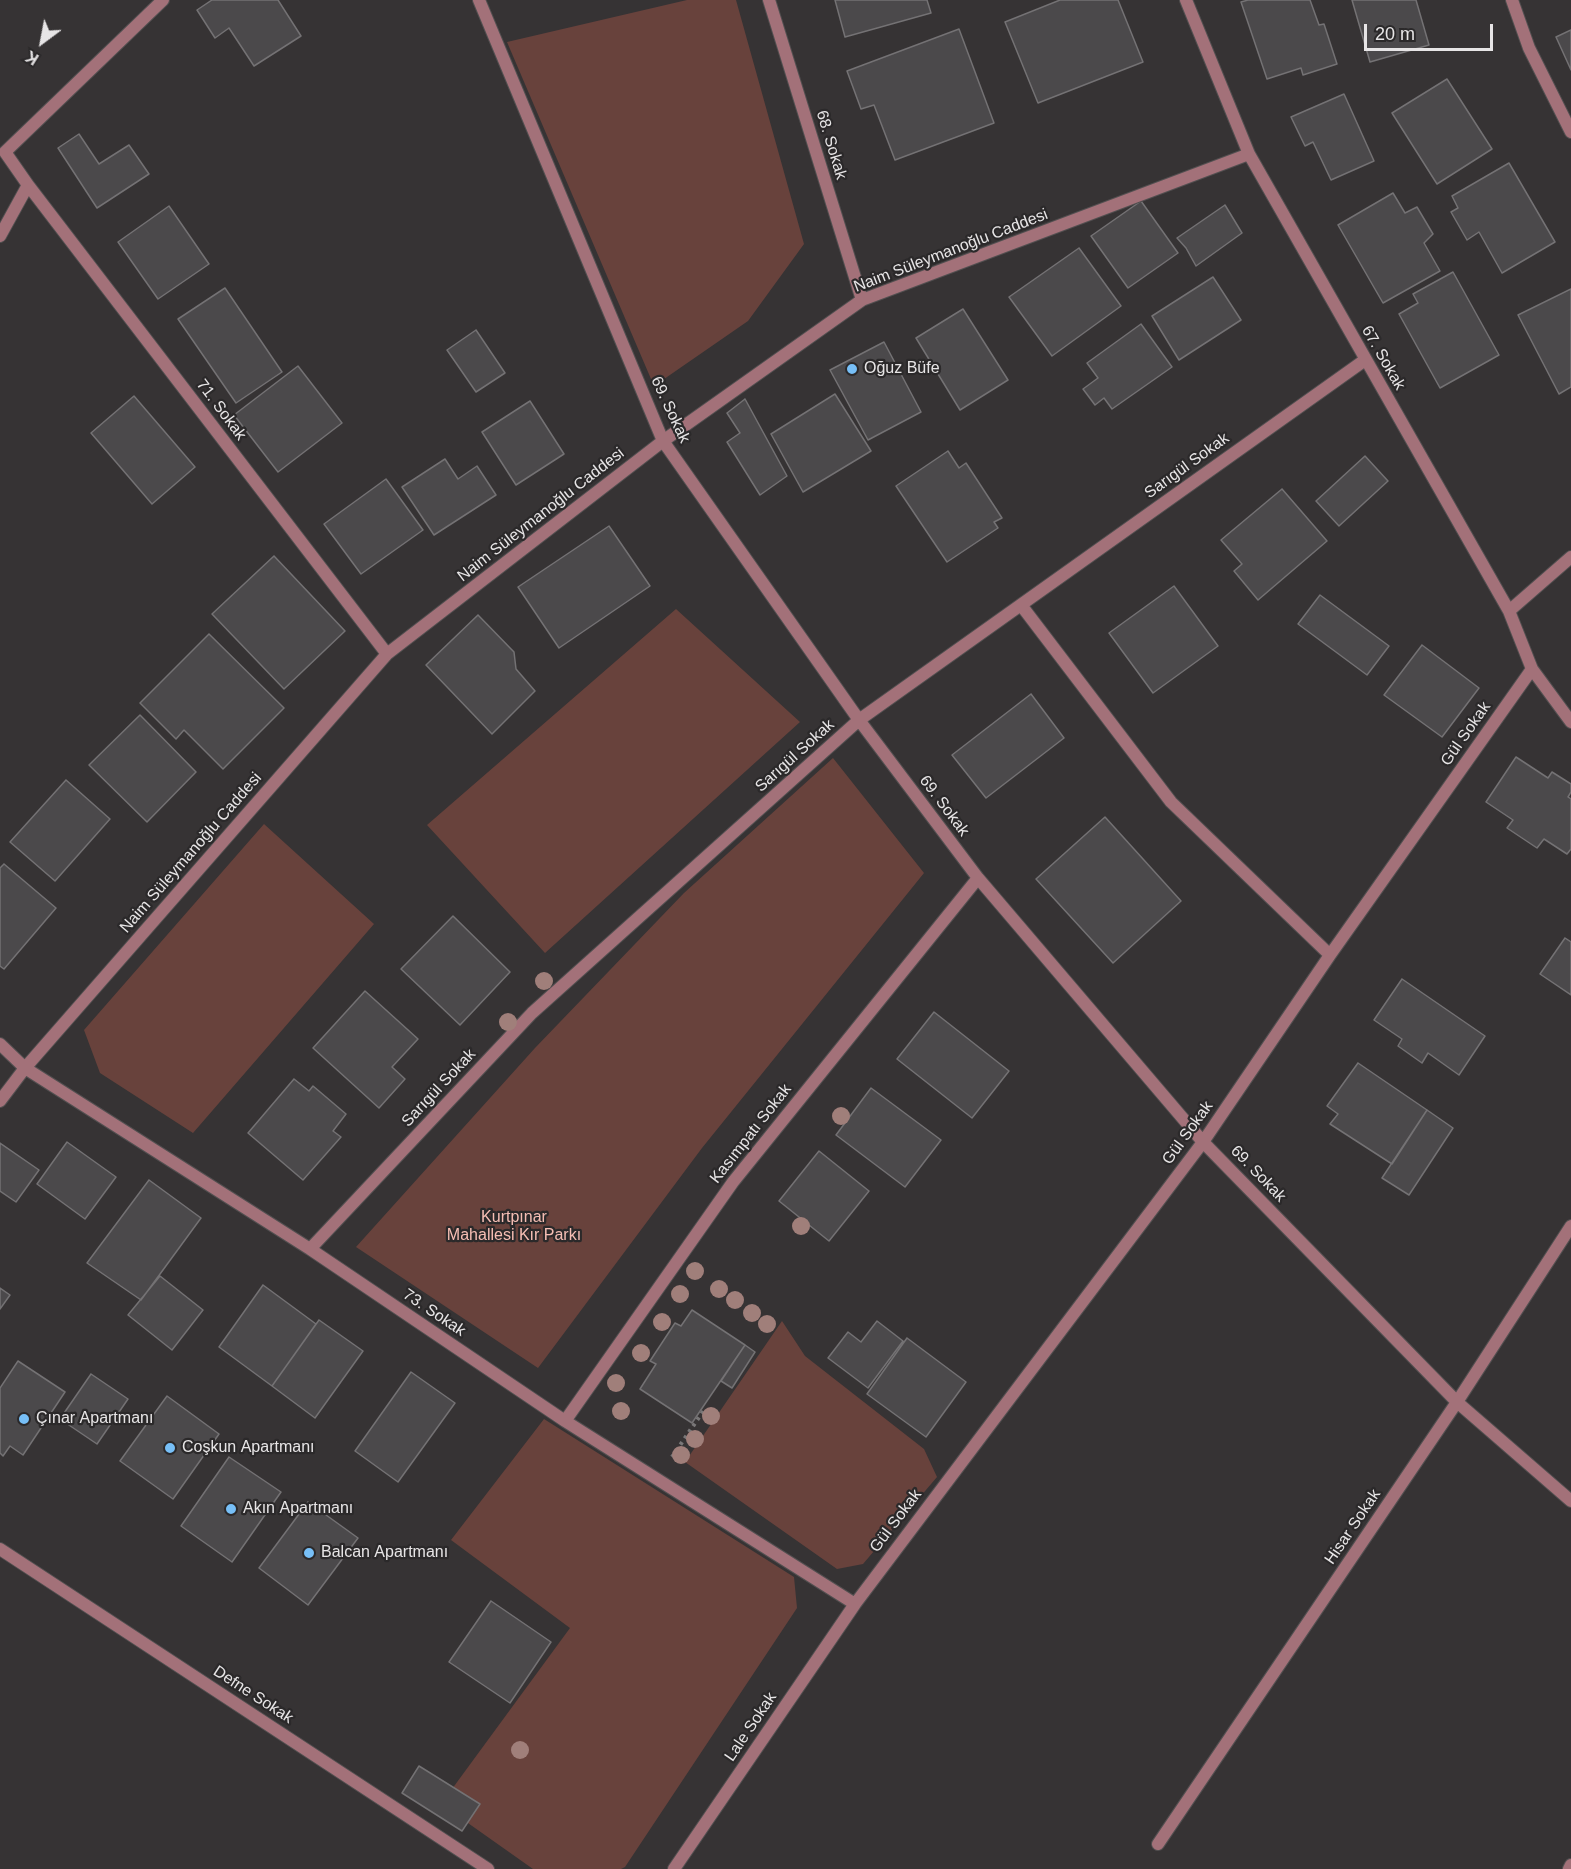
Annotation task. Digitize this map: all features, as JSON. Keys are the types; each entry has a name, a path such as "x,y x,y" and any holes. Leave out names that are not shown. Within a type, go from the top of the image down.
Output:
{"street":[{"name":"71. Sokak","path":"163,0 5,152 387,654"},
{"name":"69. Sokak","path":"479,0 663,441 859,720 978,878 1203,1142 1457,1402 1571,1502"},
{"name":"68. Sokak","path":"769,0 862,300"},
{"name":"67. Sokak","path":"1186,0 1248,154 1509,611 1532,669 1571,722"},
{"path":"1512,0 1529,48 1571,132"},
{"name":"Naim Süleymanoğlu Caddesi","path":"0,1101 25,1068 387,654 663,441 862,300 1248,154"},
{"path":"0,236 28,185"},
{"name":"Sarıgül Sokak","path":"310,1249 532,1013 859,720 1365,360"},
{"path":"1509,611 1571,557"},
{"path":"1021,605 1172,802 1330,955"},
{"name":"Gül Sokak","path":"855,1604 1203,1142 1330,955 1532,669"},
{"name":"Kasımpatı Sokak","path":"565,1421 734,1182 978,878"},
{"name":"73. Sokak","path":"0,1044 25,1068 310,1249 565,1421 855,1604"},
{"name":"Hisar Sokak","path":"1158,1844 1457,1402 1571,1226"},
{"name":"Defne Sokak","path":"0,1549 488,1869"},
{"name":"Lale Sokak","path":"674,1869 855,1604"},
{"path":"1569,1869 1571,1865"}],"path":[{"path":"657,1479 704,1410"}],"green space":[{"path":"687,0 736,0 804,244 748,321 654,386 507,42"},
{"path":"676,609 800,722 545,953 427,825"},
{"name":"Kurtpınar Mahallesi Kır Parkı","path":"833,758 924,873 702,1148 538,1368 356,1247 535,1048 684,893"},
{"path":"264,824 374,924 193,1133 100,1073 84,1030"},
{"path":"782,1321 805,1356 924,1449 937,1477 863,1564 837,1569 685,1462"},
{"path":"544,1419 794,1577 797,1608 625,1867 621,1869 533,1869 441,1804 570,1628 451,1540"}],"building":[{"path":"212,0 278,0 301,36 254,66 229,28 215,38 197,10"},
{"path":"835,0 927,0 931,13 845,37"},
{"path":"1060,0 1118,0 1143,62 1038,103 1005,22"},
{"path":"1310,0 1319,25 1324,24 1337,64 1303,75 1301,68 1267,79 1241,2"},
{"path":"1352,0 1416,0 1429,45 1370,62"},
{"path":"959,29 994,123 895,160 874,105 861,109 847,71"},
{"path":"1571,30 1571,70 1556,37"},
{"path":"1447,79 1492,149 1437,184 1392,113"},
{"path":"1344,94 1374,161 1331,180 1313,142 1305,146 1291,117"},
{"path":"79,134 99,164 129,145 149,174 97,208 58,148"},
{"path":"1509,163 1555,242 1502,273 1479,232 1467,240 1451,212 1458,208 1452,196"},
{"path":"1393,193 1405,213 1417,207 1433,234 1424,243 1440,271 1383,303 1338,225"},
{"path":"1141,201 1178,253 1128,288 1091,236"},
{"path":"1225,205 1242,233 1196,266 1186,248 1177,238"},
{"path":"169,206 209,264 158,299 118,242"},
{"path":"1079,248 1121,306 1052,356 1009,297"},
{"path":"1453,272 1499,355 1440,388 1399,314 1418,303 1413,294"},
{"path":"1213,277 1241,320 1179,360 1152,316"},
{"path":"225,288 282,372 236,403 178,319"},
{"path":"1571,289 1571,387 1559,394 1518,315"},
{"path":"963,309 1008,380 960,410 916,338"},
{"path":"1141,324 1172,367 1112,409 1104,398 1095,405 1083,389 1098,378 1087,363"},
{"path":"476,330 505,373 476,392 447,350"},
{"path":"884,342 921,412 868,440 830,370"},
{"path":"298,366 342,423 278,472 234,415"},
{"path":"835,394 871,451 803,492 771,434"},
{"path":"134,396 195,467 152,504 91,433"},
{"path":"745,399 787,476 760,495 727,442 740,433 727,413"},
{"path":"530,401 564,454 516,485 482,432"},
{"path":"948,451 959,468 966,463 1002,518 994,522 998,528 947,562 896,486"},
{"path":"1365,456 1388,481 1339,526 1316,501"},
{"path":"445,459 458,479 477,466 496,495 434,535 402,487"},
{"path":"386,479 423,530 361,574 324,524"},
{"path":"1282,489 1327,541 1258,600 1234,571 1242,564 1221,540"},
{"path":"609,526 650,586 559,648 518,587"},
{"path":"274,556 345,631 284,689 212,614"},
{"path":"1174,586 1218,646 1153,693 1109,633"},
{"path":"1320,595 1389,646 1367,675 1298,624"},
{"path":"478,615 514,652 516,669 535,691 492,734 426,665"},
{"path":"209,634 284,708 223,769 184,730 176,739 140,703"},
{"path":"1422,645 1479,688 1442,737 1384,695"},
{"path":"1031,694 1064,738 986,798 952,755"},
{"path":"140,715 196,772 147,822 89,765"},
{"path":"1516,757 1548,778 1552,772 1571,784 1568,797 1571,799 1571,849 1567,854 1544,839 1537,848 1507,828 1513,820 1486,802"},
{"path":"66,780 110,819 55,881 10,842"},
{"path":"1105,817 1181,901 1113,963 1036,879"},
{"path":"4,864 56,908 4,969 0,966 0,868"},
{"path":"453,916 510,972 460,1025 401,969"},
{"path":"1565,938 1571,942 1571,995 1540,974"},
{"path":"1402,979 1485,1036 1459,1075 1428,1053 1422,1063 1398,1046 1402,1039 1374,1020"},
{"path":"365,991 418,1039 392,1067 405,1079 379,1108 313,1048"},
{"path":"934,1012 1009,1071 972,1118 897,1059"},
{"path":"1358,1063 1427,1110 1392,1164 1330,1124 1338,1114 1327,1106"},
{"path":"294,1079 309,1091 313,1086 346,1114 333,1131 341,1137 303,1180 248,1133"},
{"path":"871,1088 941,1140 905,1187 836,1135"},
{"path":"1427,1110 1453,1128 1409,1195 1382,1178"},
{"path":"67,1142 116,1177 85,1219 37,1184"},
{"path":"0,1143 39,1170 16,1202 0,1191"},
{"path":"819,1151 869,1191 829,1241 779,1201"},
{"path":"149,1180 201,1218 141,1300 87,1263"},
{"path":"160,1276 203,1310 172,1350 128,1315"},
{"path":"263,1285 316,1324 272,1386 219,1347"},
{"path":"0,1288 10,1295 0,1309"},
{"path":"692,1310 745,1345 692,1423 640,1389 656,1364 650,1361 675,1323 681,1326"},
{"path":"319,1320 363,1351 315,1418 272,1386"},
{"path":"877,1321 903,1341 868,1388 828,1358 848,1332 861,1342"},
{"path":"907,1338 966,1382 926,1437 867,1394"},
{"path":"745,1345 755,1352 732,1388 721,1381"},
{"name":"Çınar Apartmanı","path":"18,1361 65,1392 23,1455 10,1446 3,1456 0,1453 0,1388"},
{"path":"411,1372 455,1403 398,1482 355,1451"},
{"path":"91,1374 128,1399 97,1444 60,1419"},
{"name":"Coşkun Apartmanı","path":"167,1396 219,1434 173,1499 120,1461"},
{"name":"Akın Apartmanı","path":"229,1457 281,1492 232,1562 181,1526"},
{"name":"Balcan Apartmanı","path":"308,1502 358,1538 308,1605 259,1568"},
{"path":"491,1601 551,1642 510,1703 449,1662"},
{"path":"419,1766 480,1804 462,1831 402,1793"}],"place":[{"name":"Oğuz Büfe","path":"852,369"},
{"name":"Çınar Apartmanı","path":"24,1419"},
{"name":"Coşkun Apartmanı","path":"170,1448"},
{"name":"Akın Apartmanı","path":"231,1509"},
{"name":"Balcan Apartmanı","path":"309,1553"}]}
